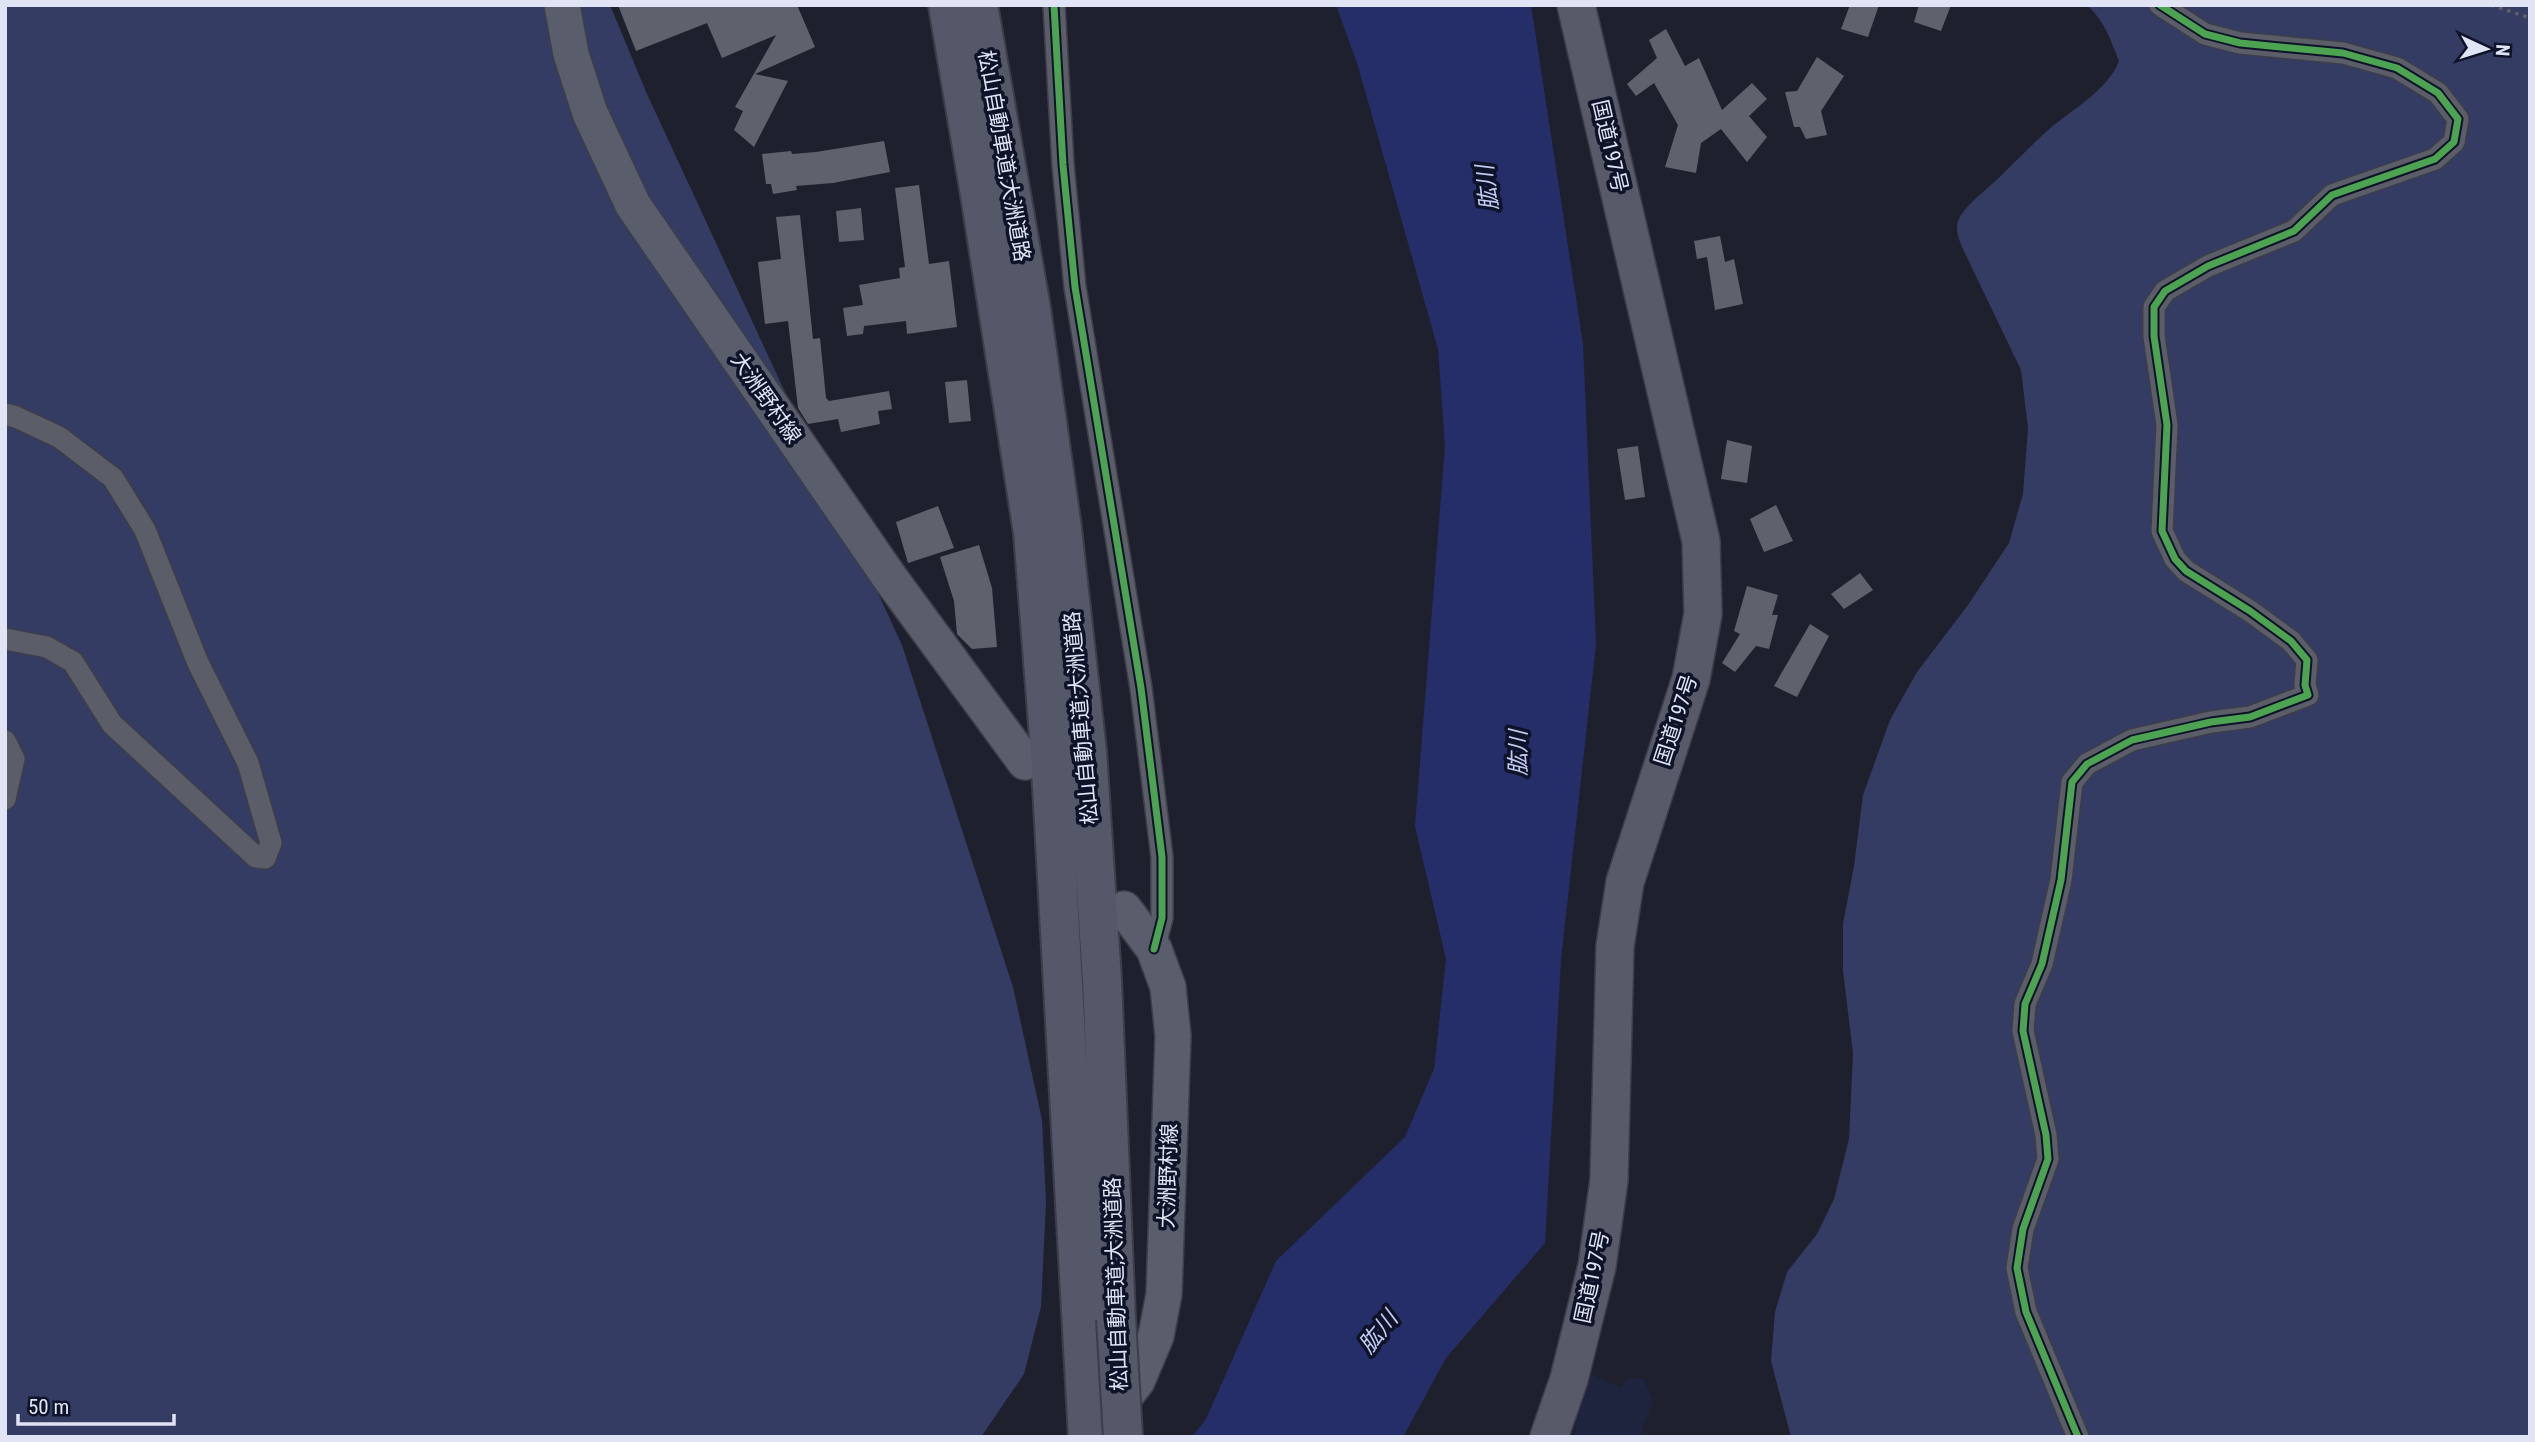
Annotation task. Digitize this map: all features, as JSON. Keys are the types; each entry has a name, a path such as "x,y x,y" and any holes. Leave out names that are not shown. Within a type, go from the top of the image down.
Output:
{"highway":[{"path":"930,5 950,89 994,185"},
{"name":"松山自動車道;大洲道路","path":"948,5 994,185 1031,309 1062,529 1087,752 1103,994 1099,1322 1088,1437"},
{"name":"松山自動車道;大洲道路","path":"978,5 994,185"},
{"path":"994,185 1001,41 996,5"},
{"name":"国道197号","path":"1549,1437 1569,1379 1599,1254 1609,1180 1615,946 1625,882 1691,679 1703,614 1701,541 1576,5"},
{"name":"松山自動車道;大洲道路","path":"1099,1322 1122,1437"}],"main road":[{"name":"大洲野村線","path":"562,5 571,54 590,113 633,205 890,578 1025,762"},
{"name":"大洲野村線","path":"1094,1437 1137,1381 1156,1336 1164,1294 1173,1036 1168,987 1154,949 1124,909"}],"street":[{"path":"1054,5 1063,165 1075,287 1141,688 1162,858 1162,919 1154,949"},
{"path":"2078,1437 2026,1312 2017,1268 2023,1229 2048,1160 2046,1135 2023,1031 2025,1004 2042,964 2061,880 2072,782 2087,764 2132,740 2211,722 2250,717 2308,695 2305,685 2307,660 2291,641 2250,611 2186,571 2175,559 2162,531 2167,425 2154,337 2154,307 2165,291 2208,266 2294,232 2332,195 2435,159 2454,142 2458,119 2438,93 2397,68 2343,53 2240,43 2205,34 2160,5"},
{"path":"5,414 16,416 59,437 113,478 145,530 198,663 248,763 271,843 265,858 256,857 112,724 73,662 47,647 5,639"},
{"path":"5,741 14,759 5,799"}],"path":[{"path":"2491,5 2530,18"}],"shaded area":[{"path":"5,5 610,5 647,94 902,645 1013,987 1042,1120 1046,1202 1041,1307 1024,1374 981,1437 5,1437"},
{"path":"2087,5 2530,5 2530,1437 1791,1437 1771,1361 1775,1312 1787,1272 1817,1234 1834,1199 1849,1139 1853,1054 1843,970 1843,924 1863,795 1890,720 1917,672 1968,605 2009,543 2023,494 2028,428 2021,370 1962,247 1957,224 1973,202 2046,132 2097,91 2113,72 2119,61 2113,45 2103,24"},
{"path":"1588,1373 1620,1387 1629,1378 1643,1378 1653,1400 1640,1437 1575,1437 1577,1401"}],"water":[{"name":"肱川","path":"1336,5 1531,5 1583,344 1596,644 1561,960 1545,1243 1446,1358 1403,1437 1192,1437 1206,1419 1276,1261 1405,1137 1434,1069 1446,959 1415,826 1445,446 1438,349 1358,66"}],"building":[{"path":"618,5 797,5 815,47 755,74 788,81 754,147 734,130 743,111 735,107 776,35 722,58 707,23 636,51"},
{"path":"1850,5 1879,5 1868,37 1841,29"},
{"path":"1919,5 1951,5 1941,31 1914,22"},
{"path":"1666,29 1685,66 1699,58 1722,110 1752,83 1767,99 1749,116 1767,137 1747,162 1721,129 1701,143 1696,173 1665,167 1678,125 1654,83 1636,96 1627,84 1657,58 1649,40"},
{"path":"1817,57 1844,76 1821,111 1827,135 1806,139 1800,127 1794,127 1785,92 1797,91"},
{"path":"884,141 890,172 833,183 796,186 797,190 773,194 771,184 766,184 762,154 816,152"},
{"path":"919,185 929,264 949,261 957,327 907,334 906,321 864,326 863,334 847,336 843,308 863,305 859,285 900,278 899,268 905,267 895,188"},
{"path":"861,208 864,240 839,242 836,211"},
{"path":"800,215 813,339 820,338 826,398 829,401 889,391 892,409 878,411 880,424 841,432 838,419 808,424 798,408 788,321 765,324 758,262 781,259 776,217"},
{"path":"1720,236 1725,262 1734,259 1743,304 1715,310 1707,257 1697,259 1694,241"},
{"path":"967,380 971,421 949,423 945,382"},
{"path":"1727,440 1752,446 1747,483 1721,479"},
{"path":"1638,446 1645,497 1625,500 1617,449"},
{"path":"1776,505 1793,541 1764,552 1750,519"},
{"path":"938,506 954,548 908,563 896,522"},
{"path":"979,545 992,588 997,647 972,649 957,634 954,601 940,557"},
{"path":"1860,573 1873,590 1844,609 1831,594"},
{"path":"1747,586 1778,595 1772,615 1778,615 1769,649 1756,646 1735,672 1722,663 1740,634 1734,631"},
{"path":"1810,624 1829,636 1797,697 1774,686"}],"cycle path":[{"path":"1054,5 1063,165 1075,287 1141,688 1162,857 1162,918 1154,949"},
{"path":"2078,1437 2026,1312 2017,1268 2023,1229 2048,1159 2046,1135 2023,1031 2025,1004 2042,964 2061,880 2072,782 2087,764 2132,740 2211,722 2250,717 2308,695 2305,685 2307,660 2291,641 2250,611 2186,571 2175,559 2162,531 2167,425 2154,336 2154,307 2165,291 2208,266 2294,231 2332,195 2435,159 2454,142 2458,119 2438,93 2397,68 2343,53 2240,43 2205,34 2160,5"}]}
